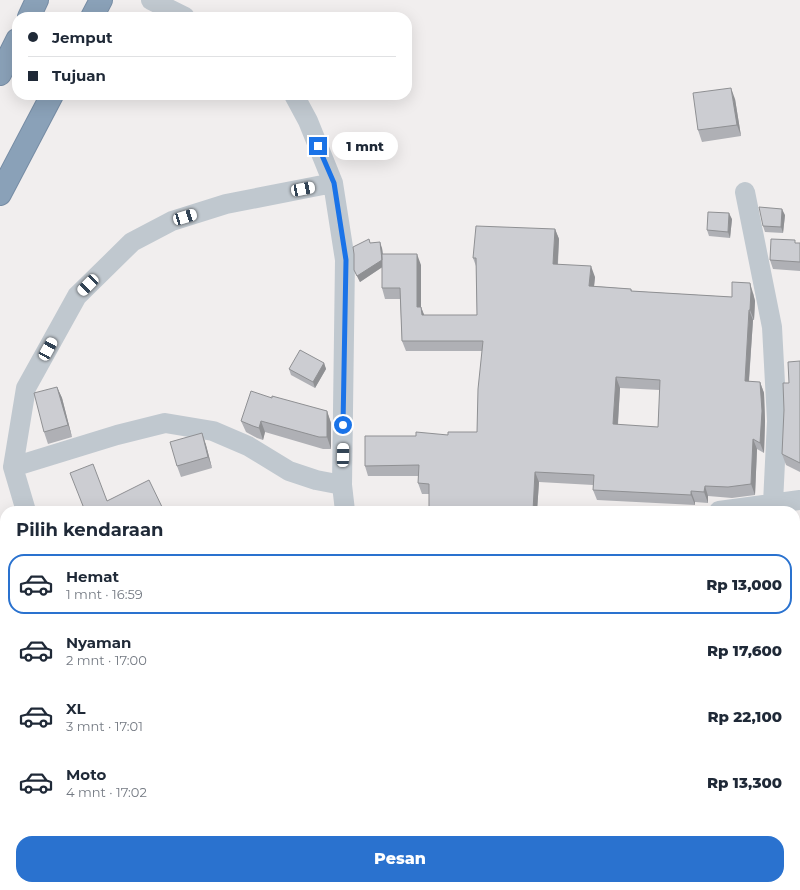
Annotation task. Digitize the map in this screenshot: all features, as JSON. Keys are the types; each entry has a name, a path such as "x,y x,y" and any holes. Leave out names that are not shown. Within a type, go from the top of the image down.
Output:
{"highway":[{"path":"31,12 37,0"},
{"path":"95,12 101,0"},
{"path":"0,74 12,50"},
{"path":"0,194 49,100"}],"street":[{"path":"151,0 175,12"},
{"path":"297,100 308,121 334,183 346,260 342,485 345,506"},
{"path":"25,506 13,467 26,388 77,296 132,242 172,221 226,204 334,183"},
{"path":"745,192 772,327 777,421 773,503"},
{"path":"13,467 117,435 165,423 213,431 248,446 289,472 316,480 342,485"},
{"path":"753,506 800,500"}],"building":[{"path":"731,88 737,125 698,130 693,93"},
{"path":"759,207 782,209 781,227 763,226"},
{"path":"708,212 729,213 728,232 707,230"},
{"path":"476,226 555,229 553,264 591,266 589,286 631,289 631,291 732,297 732,282 750,283 751,291 745,381 760,382 762,411 760,443 753,439 751,484 728,487 705,486 704,492 691,491 691,495 593,490 594,475 535,472 533,506 429,506 429,484 418,483 419,465 365,466 365,436 416,436 416,432 448,435 448,432 477,432 478,389 483,341 402,341 400,288 382,288 382,254 417,254 417,307 421,307 422,315 477,315 476,258 473,258","holes":["616,377 660,380 658,427 613,424"]},
{"path":"369,239 370,243 380,242 382,260 357,276 354,270 353,247"},
{"path":"771,239 795,240 795,243 800,243 800,262 770,260"},
{"path":"300,350 324,363 313,382 289,369"},
{"path":"800,361 800,463 782,454 784,410 783,383 789,383 788,362"},
{"path":"57,387 68,425 44,432 34,393"},
{"path":"251,391 272,398 272,396 327,411 327,437 319,437 261,421 259,428 241,421"},
{"path":"202,433 208,457 177,466 170,442"},
{"path":"93,464 107,501 149,480 162,506 83,506 70,473"}],"route":[{"path":"318,146 334,183 346,260 343,425"}]}
